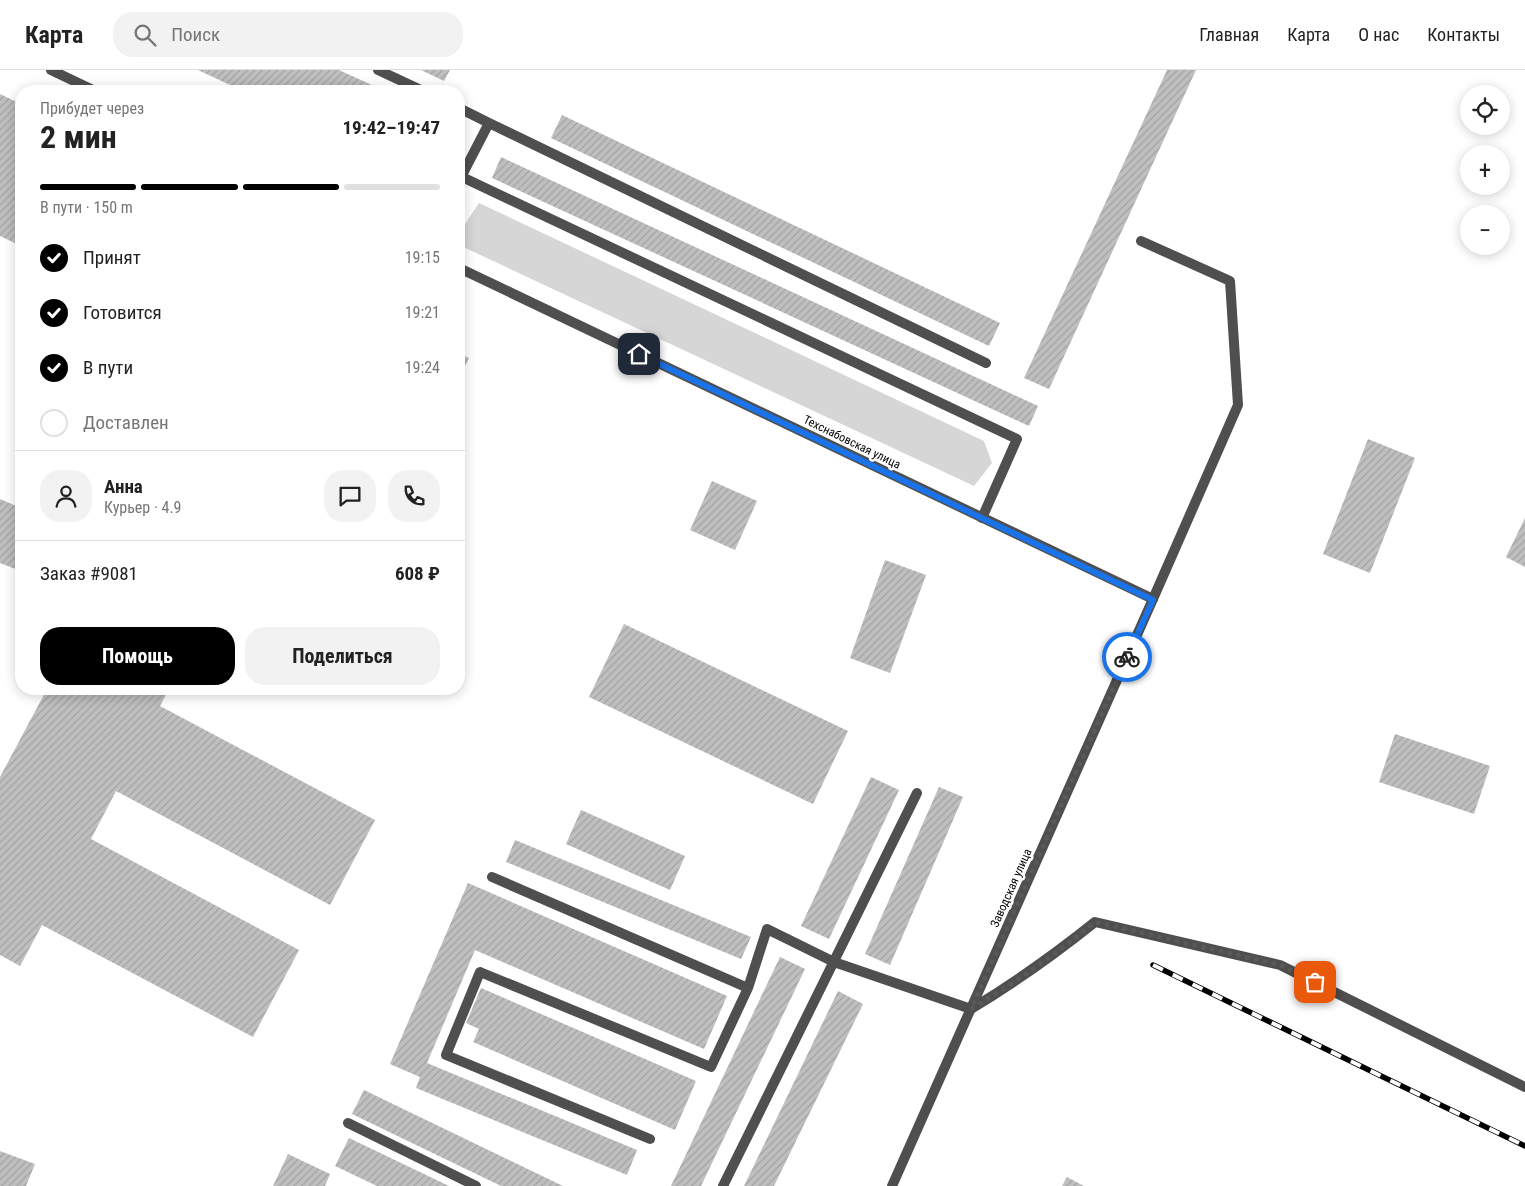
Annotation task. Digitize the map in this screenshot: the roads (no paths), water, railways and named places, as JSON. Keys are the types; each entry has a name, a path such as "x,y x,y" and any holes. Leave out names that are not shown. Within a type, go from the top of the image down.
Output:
{"street":[{"path":"51,70 82,85"},
{"path":"378,70 410,85"},
{"path":"465,111 986,362"},
{"path":"465,169 489,123"},
{"path":"465,181 1017,440 982,518"},
{"name":"Заводская улица","path":"892,1186 1238,405 1230,281 1141,241"},
{"name":"Техснабовская улица","path":"465,271 1153,600"},
{"path":"723,1186 917,793"},
{"path":"492,877 748,988"},
{"path":"650,1139 446,1055 480,972 711,1067 748,988 767,929 834,962 971,1009 1052,957 1095,922 1280,965 1525,1087"},
{"path":"348,1123 476,1186"}],"railway":[{"path":"1153,965 1525,1146"}]}
